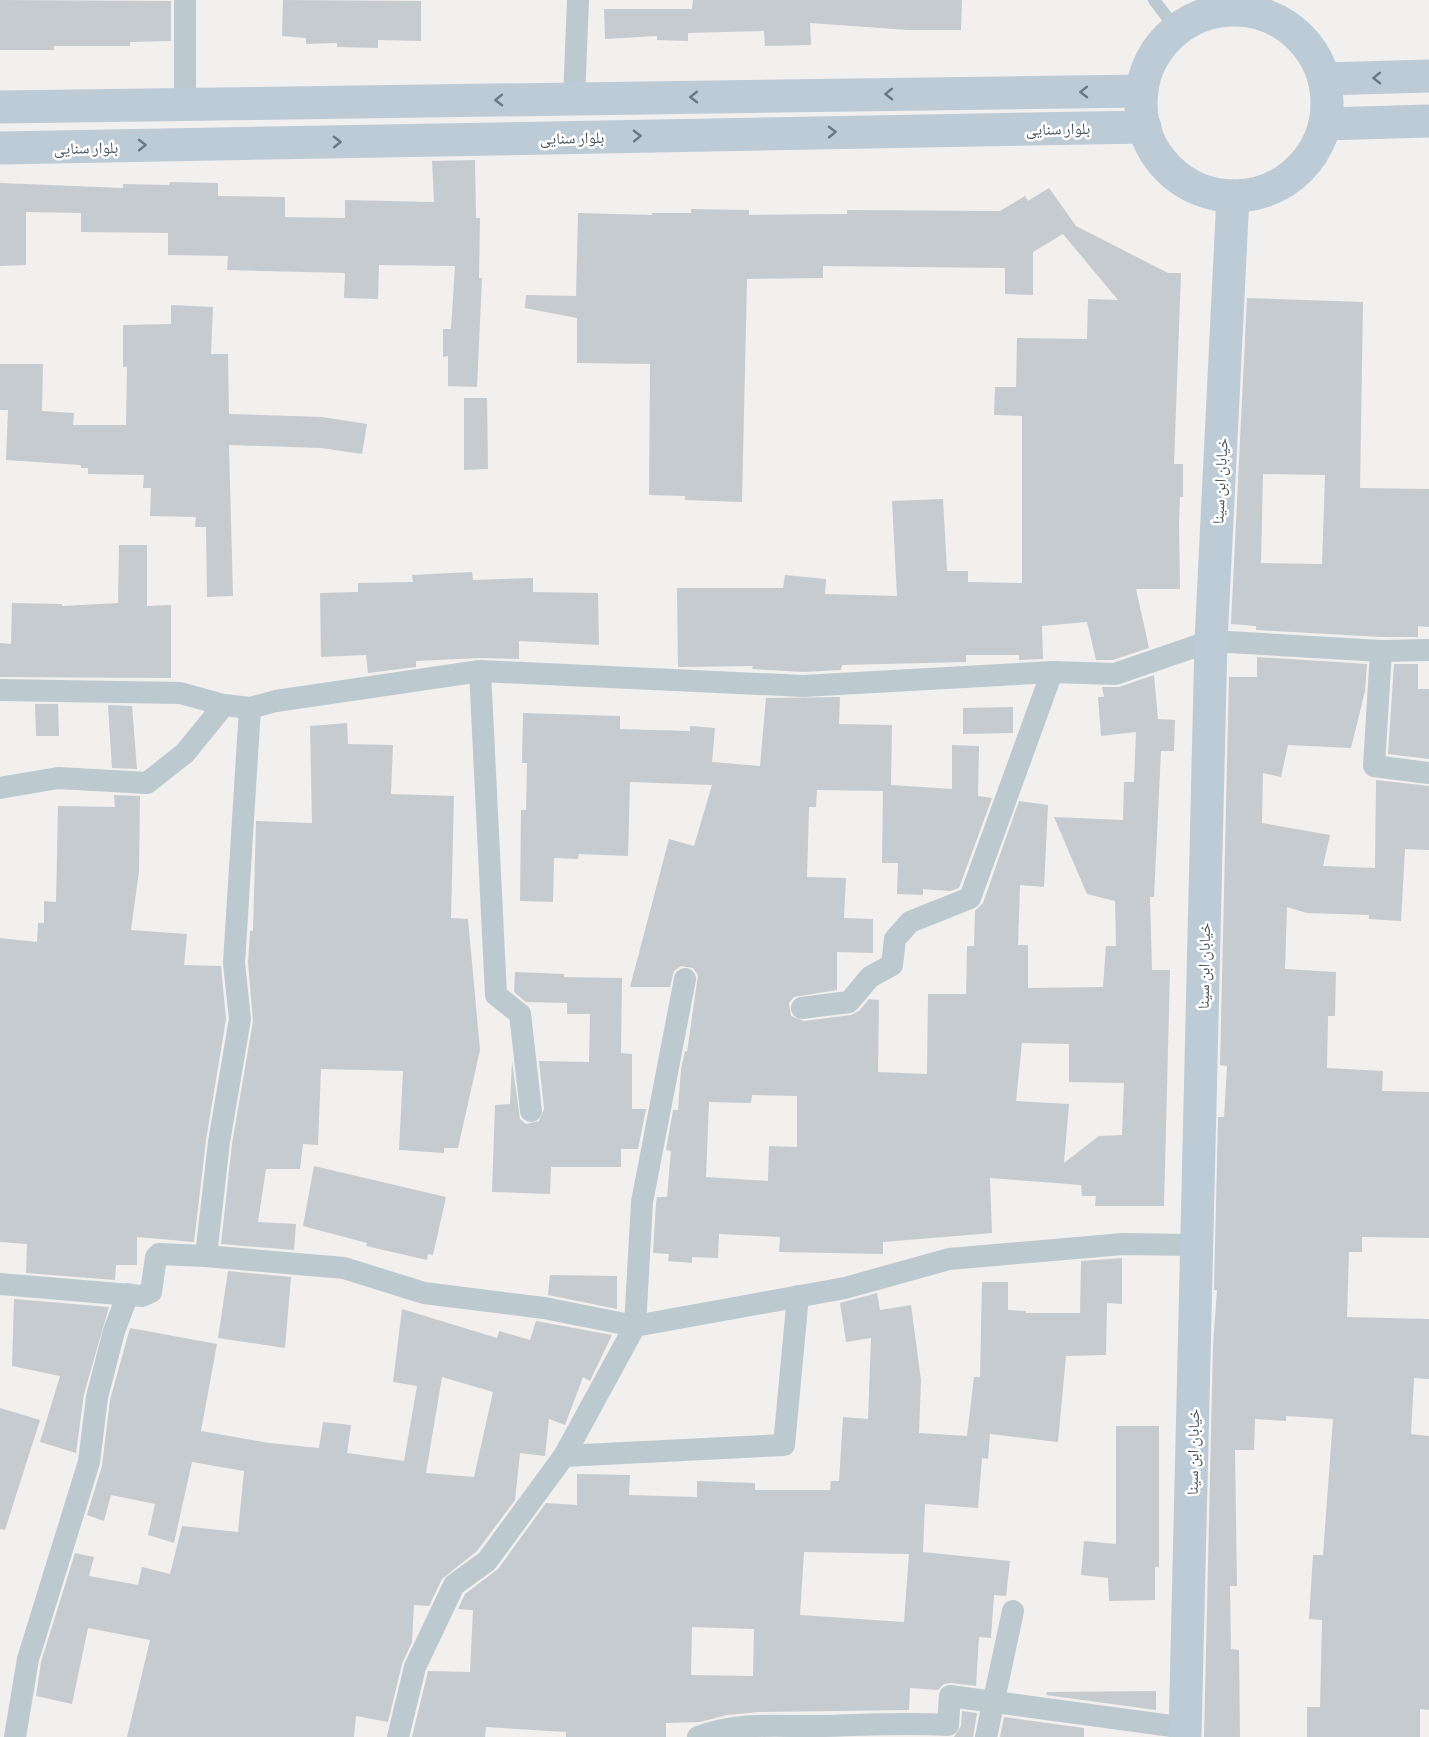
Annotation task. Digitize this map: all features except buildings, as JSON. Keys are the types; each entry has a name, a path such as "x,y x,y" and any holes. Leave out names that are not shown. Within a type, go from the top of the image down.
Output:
{"main road":[{"path":"1268,8 1303,40 1316,58 1324,79 1327,101 1325,124 1316,147 1301,168 1281,184 1258,193 1233,196 1202,190 1187,183 1168,168 1154,149 1145,127 1142,91 1149,68 1161,47 1177,30 1197,17 1220,11 1268,8"},
{"path":"1324,79 1429,76"},
{"path":"0,107 1142,91"},
{"path":"1325,124 1429,121"},
{"name":"بلوار سنایی","path":"0,148 1145,127"},
{"name":"خیابان ابن سینا","path":"1186,1732 1211,641 1233,196"}],"street":[{"path":"185,0 185,104"},
{"path":"574,99 578,0"},
{"path":"0,690 180,693 224,705 250,708 276,701 480,671 803,686 1052,672 1115,674 1211,641 1381,651 1429,650"},
{"path":"1381,651 1374,766 1429,773"},
{"path":"480,671 496,994 520,1014 531,1111"},
{"path":"802,1008 849,1002 870,977 892,965 896,939 910,922 970,898 1052,672"},
{"path":"0,788 58,778 147,783 184,753 224,705"},
{"path":"206,1257 219,1142 240,1019 234,963 250,708"},
{"path":"398,1737 415,1668 454,1585 487,1561 564,1456 635,1326 642,1202 685,979"},
{"path":"0,1284 142,1296 151,1292 156,1257 159,1254 206,1257 344,1268 424,1293 544,1308 635,1326 845,1287 949,1259 1123,1244 1196,1245"},
{"path":"15,1737 28,1659 89,1462 97,1397 114,1331 128,1294"},
{"path":"564,1456 784,1445 798,1296"},
{"path":"986,1737 1012,1611"},
{"path":"698,1737 755,1724 820,1726 909,1722 948,1725 950,1696 1186,1732"}],"lane":[{"path":"1154,0 1177,30"}]}
